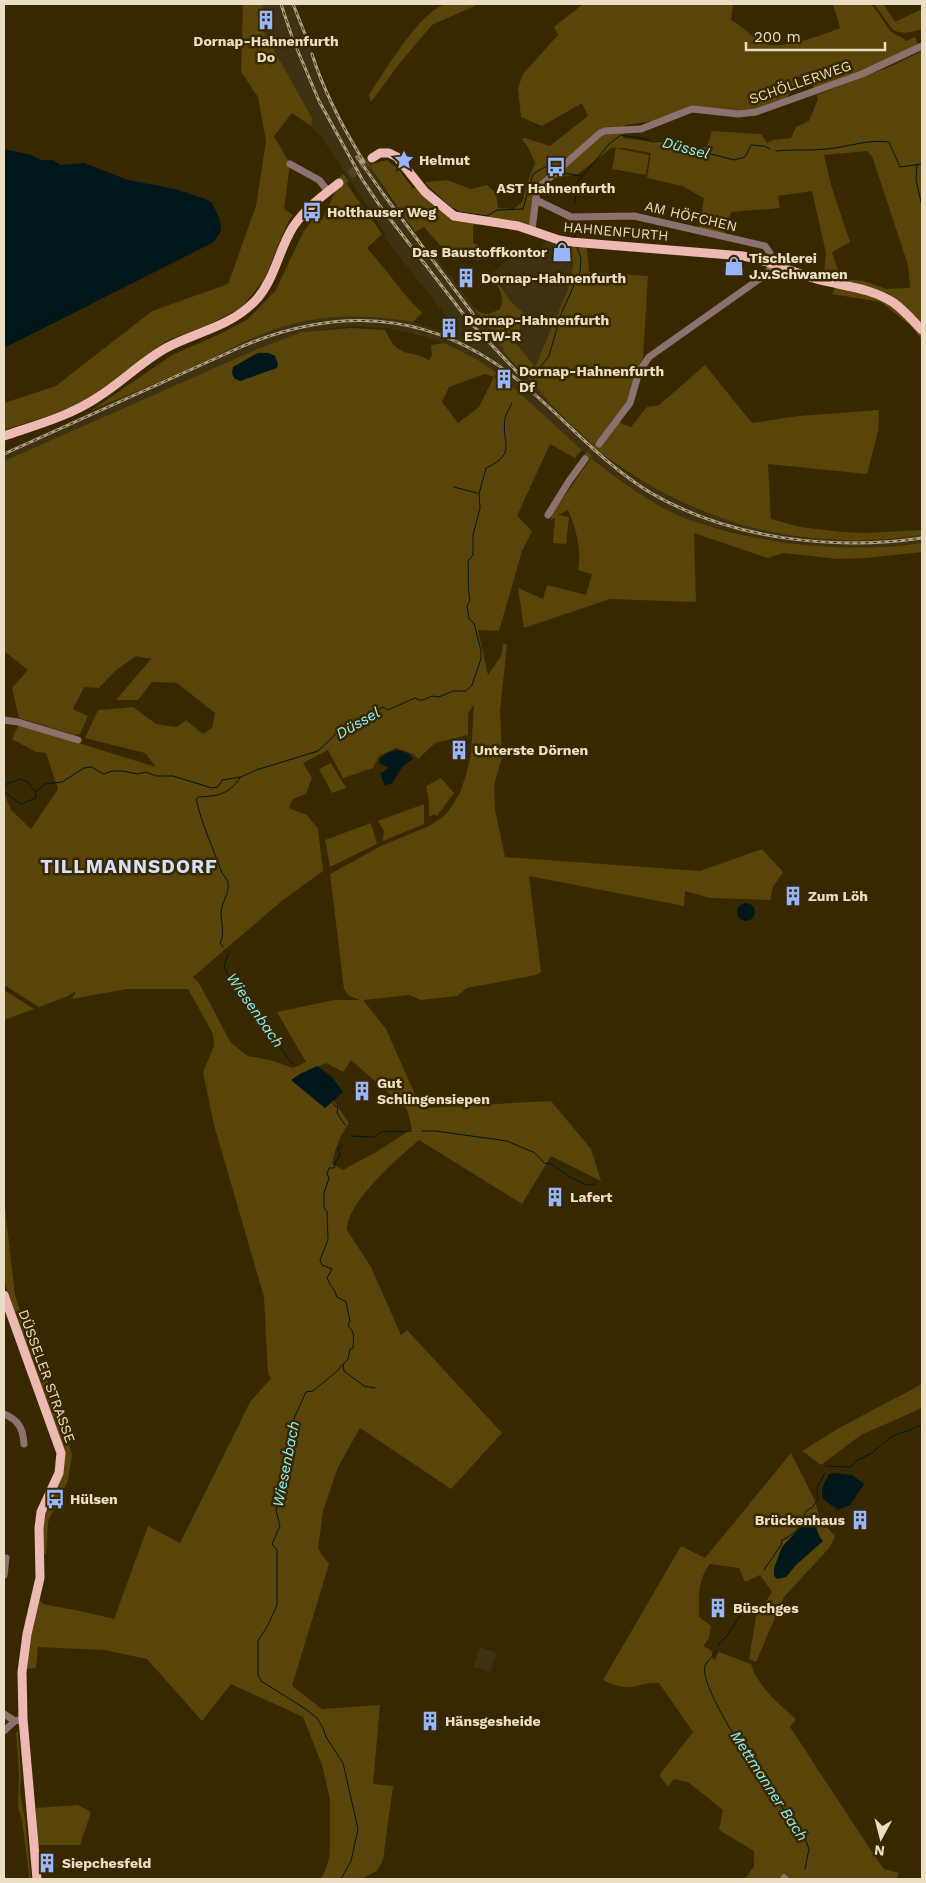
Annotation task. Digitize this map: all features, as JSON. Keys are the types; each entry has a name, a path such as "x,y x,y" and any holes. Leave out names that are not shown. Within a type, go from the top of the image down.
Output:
{"main road":[{"name":"HAHNENFURTH","path":"372,158 380,153 397,157 425,192 454,216 505,223 559,240 583,244 743,256 815,278 870,291 882,296 904,311 922,330"},
{"path":"4,436 55,419 82,407 108,391 159,352 185,339 222,325 246,310 269,282 293,227 304,212 339,183"},
{"name":"DÜSSELER STRASSE","path":"4,1295 58,1442 61,1460 59,1473 42,1512 39,1528 40,1578 26,1634 19,1720 37,1879"}],"street":[{"name":"SCHÖLLERWEG","path":"532,230 537,189 605,131 648,127 692,108 738,114 756,112 862,74 922,46"},
{"path":"290,164 319,180 328,191"},
{"name":"AM HÖFCHEN","path":"536,200 571,216 634,216 765,246 770,253 771,264"},
{"path":"598,444 630,403 639,372 649,357 765,275 771,264"},
{"path":"548,515 568,481 585,459"},
{"path":"4,720 18,722 78,740"},
{"path":"4,1414 19,1424 23,1433 24,1444"},
{"path":"4,1575 6,1558"},
{"path":"4,1714 19,1720"},
{"path":"4,1731 19,1720"}],"shaded area":[{"path":"243,4 263,4 261,27 312,118 311,126 292,113 274,136 290,164 284,209 293,215 287,224 264,280 242,307 208,325 166,341 101,390 78,404 4,430 4,403 56,386 152,311 228,284 256,206 266,141 258,97 241,72"},
{"path":"263,4 296,4 316,63 345,126 386,192 429,253 432,252 505,349 503,351 559,413 597,450 626,472 675,499 703,512 740,524 794,536 828,540 893,539 922,535 922,543 867,548 828,548 760,538 697,523 670,512 645,498 618,478 582,450 511,385 508,388 494,377 497,373 478,360 444,343 386,328 352,326 302,332 255,350 4,461 4,451 262,334 293,324 323,318 381,317 413,322 442,331 450,321 384,237 386,235 322,138 311,126 291,112 251,91 253,86 293,108 313,122 261,27"},
{"path":"446,4 479,4 432,25 399,64 371,102 369,95 404,43 425,18"},
{"path":"583,4 733,4 731,20 763,43 780,45 802,41 840,28 833,4 870,4 893,33 906,41 915,37 918,45 892,59 814,90 810,80 799,76 786,99 752,111 736,113 691,107 653,121 625,125 623,138 646,141 672,140 693,148 707,147 712,131 761,134 767,143 773,140 791,138 796,127 809,121 818,99 816,95 894,65 922,51 922,340 911,326 881,302 832,294 840,279 824,275 826,253 812,191 778,196 780,208 731,212 725,234 699,229 704,198 682,186 647,178 651,153 624,148 611,148 578,174 551,179 536,193 531,228 500,221 473,225 473,243 485,249 478,261 465,251 454,261 424,227 415,232 369,165 387,160 400,171 413,189 427,182 447,180 471,189 487,185 496,193 498,208 514,209 523,201 526,186 535,163 522,139 525,138 550,146 588,116 582,103 542,126 521,117 518,88 523,74 558,35 554,27","holes":["867,151 872,156 908,265 910,288 886,289 864,281 841,279 832,252 850,242 831,185 824,155"]},
{"path":"874,4 884,5 895,22 922,9 922,29 904,33 893,30"},
{"path":"616,148 649,155 646,175 612,169"},
{"path":"346,183 382,234 367,248 422,313 413,322 374,317 337,317 300,322 263,334 196,366 92,410 172,355 220,334 248,319 276,290 303,232 318,213 322,220 336,190"},
{"path":"546,240 569,247 573,266 568,289 535,368 514,341 515,304 509,299 498,279 492,273 517,252 534,258"},
{"path":"569,247 587,248 589,272 648,276 643,358 620,423 631,427 647,407 659,405 705,365 752,423 799,416 879,410 878,431 867,474 768,464 771,519 800,527 842,532 867,533 922,530 922,535 877,540 834,540 791,536 751,527 711,514 672,497 634,476 597,450 606,439 598,439 593,445 559,413 503,351 504,349 474,307 483,314 492,313 500,309 502,296 492,277 494,275 509,299 526,316 514,341 535,367 568,289 573,266"},
{"path":"351,328 385,330 400,350 422,356 429,361 432,355 431,345 444,343 478,360 497,373 494,377 508,388 511,385 582,450 575,458 550,444 517,516 532,531 522,551 499,631 478,630 488,675 501,656 503,644 507,644 500,711 502,757 494,785 495,810 505,857 700,871 762,849 783,872 773,887 770,900 710,898 685,891 684,906 529,876 541,972 536,975 467,988 457,996 421,1000 409,995 363,1000 386,1029 419,1103 424,1108 551,1101 591,1149 601,1181 551,1156 522,1204 419,1140 375,1181 355,1207 349,1219 347,1230 371,1267 401,1335 407,1330 502,1433 451,1489 360,1428 338,1467 323,1511 318,1549 329,1564 292,1686 322,1709 380,1705 373,1784 393,1786 383,1860 377,1871 361,1879 320,1879 325,1872 330,1855 330,1799 322,1765 303,1717 231,1684 202,1721 147,1659 104,1650 38,1647 36,1668 27,1669 29,1640 39,1600 43,1604 114,1619 148,1526 180,1543 250,1402 271,1378 268,1373 264,1297 214,1125 203,1072 214,1046 213,1034 188,989 127,989 72,999 76,991 39,1007 4,985 4,793 11,810 31,829 58,789 46,753 36,752 12,739 18,726 24,726 156,767 145,753 85,738 98,710 133,707 156,724 177,727 186,720 203,734 212,728 215,713 177,683 152,682 138,700 116,700 151,659 136,656 115,671 99,688 84,687 73,709 88,716 80,734 75,735 19,718 12,688 28,670 4,652 4,461 255,350 302,332","holes":["485,374 494,377 479,407 458,423 442,402 449,387","474,704 471,753 466,775 460,793 447,813 429,826 381,846 330,874 344,989 349,996 360,1000 334,1000 277,1012 306,1062 293,1068 270,1060 248,1056 231,1043 199,983 193,977 283,900 323,871 318,829 307,815 289,808 293,799 306,794 312,778 303,763 328,750 343,778 373,768 379,756 396,748 413,754 418,759 435,743 468,735 468,714","351,1060 407,1109 412,1129 343,1170 332,1164 338,1143 349,1123 333,1100 325,1108 292,1080 300,1074 326,1063 343,1072"]},
{"path":"591,458 629,486 669,511 714,528 778,541 826,546 874,547 922,543 922,552 837,559 783,553 768,558 694,533 696,602 610,599 524,628 518,588 543,599 547,585 586,595 592,574 578,570 578,540 568,510 558,515 569,517 566,544 553,543 555,518 551,520 552,514"},
{"path":"331,763 346,788 332,793 319,769"},
{"path":"441,778 454,793 437,816 434,814 429,817 426,786"},
{"path":"424,804 424,824 383,841 384,831 378,821"},
{"path":"371,823 377,844 330,867 325,840"},
{"path":"4,990 34,1009 4,1020"},
{"path":"4,1199 15,1296 32,1346 59,1408 72,1455 68,1480 48,1522 46,1555 42,1551 43,1521 63,1469 8,1298 4,1275"},
{"path":"922,1384 922,1408 861,1435 821,1465 802,1451 839,1428"},
{"path":"791,1453 815,1501 820,1520 835,1536 830,1547 784,1597 756,1662 749,1659 756,1617 772,1592 760,1575 745,1582 739,1568 710,1564 703,1576 700,1589 699,1617 711,1626 709,1638 703,1646 711,1650 714,1661 719,1652 751,1664 758,1680 776,1701 796,1719 790,1727 878,1861 884,1869 899,1873 896,1879 745,1879 754,1866 754,1851 719,1830 723,1810 688,1782 674,1779 668,1787 660,1776 693,1732 659,1683 627,1687 603,1680 681,1546 705,1558"},
{"path":"480,1647 497,1653 491,1672 473,1667"},
{"path":"16,1732 18,1732 21,1774 20,1792 25,1819 31,1879 29,1879 22,1820 18,1807 19,1774"},
{"path":"78,1805 91,1812 80,1845 37,1845 36,1808"}],"water":[{"path":"4,149 31,155 41,160 53,160 61,165 84,163 128,180 175,189 206,199 212,203 220,220 221,231 214,242 4,348"},
{"path":"258,353 269,353 275,356 278,364 277,368 240,381 235,379 232,374 233,367"},
{"path":"397,750 408,753 413,759 403,766 392,783 385,786 380,774 389,768 379,763 380,759 387,753"},
{"path":"746,903 752,906 755,912 752,918 746,921 740,918 737,912 740,906"},
{"path":"317,1066 331,1076 343,1092 325,1108 291,1080"},
{"path":"829,1474 852,1475 864,1484 850,1505 838,1510 823,1499 822,1488"},
{"path":"813,1521 823,1541 796,1565 786,1577 777,1579 774,1576 774,1568 782,1547 803,1524"}],"waterway":[{"name":"Düssel","path":"575,203 577,183 609,144 621,135 652,142 674,143 697,154 711,154 734,160 745,157 751,145 764,146 770,149"},
{"name":"Düssel","path":"776,151 821,150 881,141 889,142 900,167 922,164"},
{"path":"917,165 916,180 922,206"},
{"path":"423,182 450,207 459,212 487,216 497,210 523,209 533,174 545,167 554,169"},
{"path":"564,173 581,176"},
{"name":"Düssel","path":"574,229 575,238"},
{"name":"Düssel","path":"541,366 549,356 561,314 580,272 581,258 577,247"},
{"name":"Düssel","path":"4,792 21,804 36,798 35,792 45,784 62,782 84,768 91,767 104,774 112,771 138,774 146,772 156,776 173,776 212,788 218,787 222,780 241,777 256,770 318,751 339,731 362,723 372,713 383,707 388,710 415,698 423,700 432,696 439,697 453,691 466,691 472,685 481,659 481,651 474,623 469,619 467,606 470,600 468,561 473,555 473,535 480,508 479,494 486,468 502,458 505,452 505,418 512,403"},
{"path":"454,487 477,493"},
{"name":"Wiesenbach","path":"223,947 220,943 223,932 221,913 228,891 228,883 222,873 201,818 196,799 198,797 222,794 236,784 240,778"},
{"path":"4,785 20,779 27,781 35,792"},
{"name":"Wiesenbach","path":"228,954 224,966 229,978 246,1004 293,1064"},
{"name":"Wiesenbach","path":"331,1101 338,1107 337,1113 345,1125"},
{"path":"351,1136 374,1137 381,1132 411,1131"},
{"path":"422,1131 436,1131 507,1141 535,1153 544,1163 551,1164 570,1177 587,1185 595,1184"},
{"name":"Wiesenbach","path":"341,1879 351,1861 358,1829 343,1763 326,1737 317,1718 261,1681 258,1675 258,1641 277,1605 277,1550 272,1544 280,1526 276,1510 283,1482 282,1476 285,1471 288,1438 292,1423 306,1392 313,1391 336,1372 348,1359 350,1349 353,1348 354,1336 348,1326 350,1321 346,1302 337,1297 327,1278 332,1269 322,1265 320,1260 328,1240 327,1211 324,1208 324,1193 329,1178 327,1174 329,1168 334,1168 340,1155 338,1149 342,1145"},
{"path":"343,1365 344,1371 364,1386 375,1388"},
{"name":"Mettmanner Bach","path":"826,1466 850,1467 858,1460 872,1453 891,1437 922,1425"},
{"name":"Mettmanner Bach","path":"764,1570 781,1545 782,1540 797,1529 806,1511 812,1508 818,1499 817,1488 825,1473"},
{"name":"Mettmanner Bach","path":"718,1646 743,1611 745,1611"},
{"name":"Mettmanner Bach","path":"716,1651 705,1666 706,1678 712,1695 749,1760 782,1808 787,1811 806,1841 809,1849 805,1869"}],"tunnel":[{"path":"339,183 372,158"},
{"path":"585,459 599,444"}],"railway":[{"path":"281,4 292,37 319,101 362,179 380,206 468,320 518,373"},
{"path":"293,4 305,34"},
{"path":"312,54 335,110 364,162"},
{"path":"357,157 473,314"},
{"path":"4,454 243,346 282,332 320,324 358,321 394,323 430,331 464,345 498,365 531,391 619,470 651,493 682,509 748,531 783,538 853,543 888,542 922,538"}],"place":[{"name":"Dornap-Hahnenfurth Do","path":"266,20"},
{"name":"Helmut","path":"404,160"},
{"name":"AST Hahnenfurth","path":"556,167"},
{"name":"Holthauser Weg","path":"312,212"},
{"name":"Das Baustoffkontor","path":"562,252"},
{"name":"Tischlerei J.v.Schwamen","path":"734,266"},
{"name":"Dornap-Hahnenfurth","path":"466,278"},
{"name":"Dornap-Hahnenfurth ESTW-R","path":"449,328"},
{"name":"Dornap-Hahnenfurth Df","path":"504,379"},
{"name":"Unterste Dörnen","path":"459,750"},
{"name":"Zum Löh","path":"793,896"},
{"name":"Gut Schlingensiepen","path":"362,1091"},
{"name":"Lafert","path":"555,1197"},
{"name":"Hülsen","path":"55,1499"},
{"name":"Brückenhaus","path":"860,1520"},
{"name":"Büschges","path":"718,1608"},
{"name":"Hänsgesheide","path":"430,1721"},
{"name":"Siepchesfeld","path":"47,1863"}],"district":[{"name":"TILLMANNSDORF","path":"129,866"}]}
